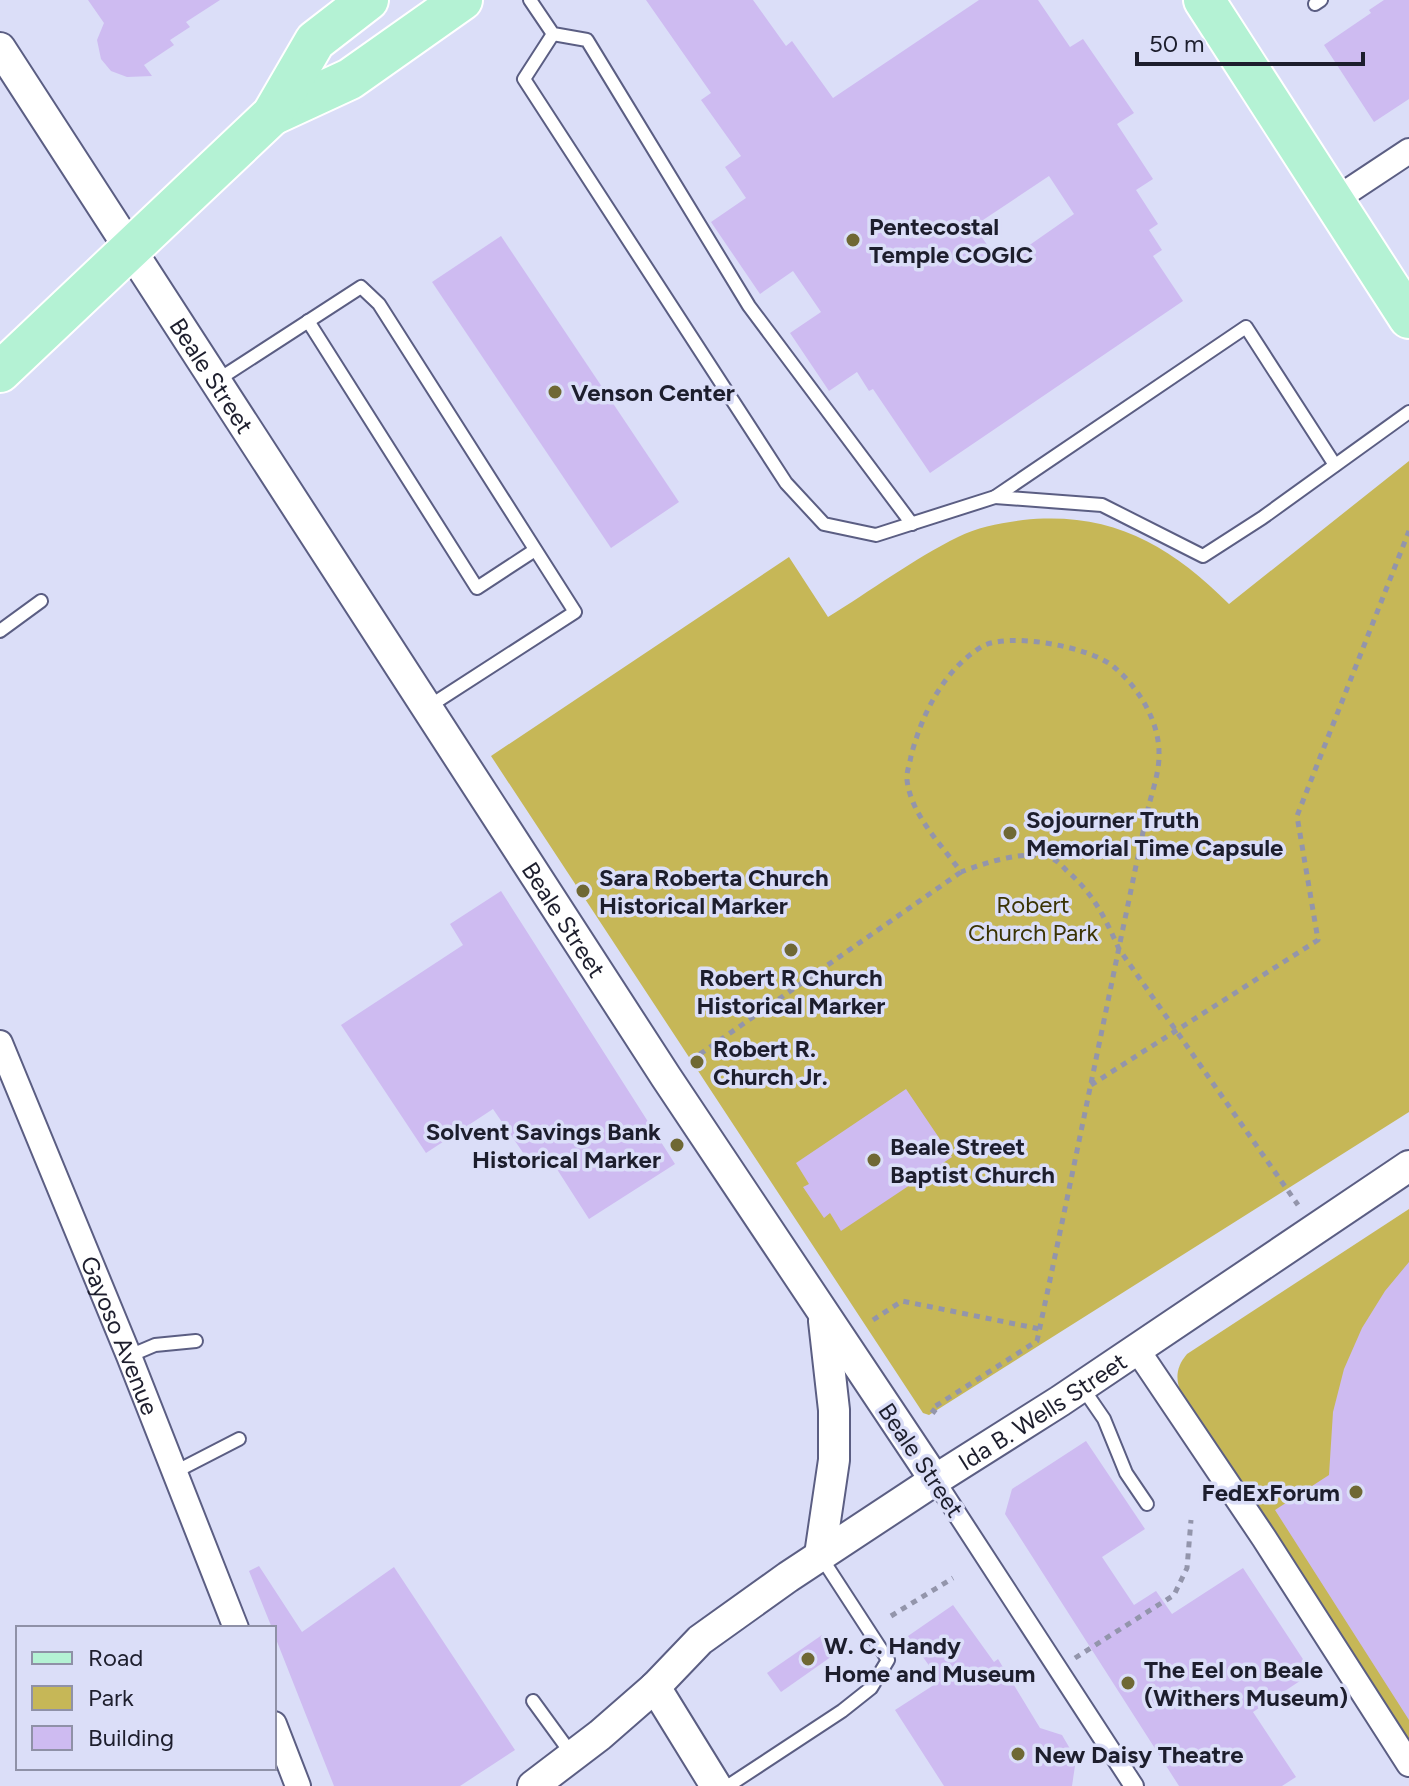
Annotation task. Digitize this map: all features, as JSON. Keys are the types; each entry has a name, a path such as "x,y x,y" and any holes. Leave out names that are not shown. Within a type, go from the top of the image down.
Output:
{"main road":[{"path":"5,365 272,115 315,41 368,0"},
{"path":"272,115 350,79 462,0"},
{"path":"1204,0 1409,318"}],"street":[{"name":"Beale Street","path":"0,48 666,1077 935,1480 1134,1786"},
{"path":"1332,202 1409,151"},
{"name":"Gayoso Avenue","path":"0,1043 129,1356 235,1626"},
{"name":"Ida B. Wells Street","path":"533,1786 655,1687 700,1640 820,1555 1082,1387 1409,1166"},
{"path":"820,1555 834,1460 834,1410 823,1315"},
{"path":"1136,1348 1264,1538 1409,1764"},
{"path":"655,1687 716,1786"},
{"path":"276,1729 298,1786"}],"lane":[{"path":"530,0 553,34 587,40 749,306 912,524"},
{"path":"553,34 524,79 786,483 824,524 876,535 995,497 1246,327 1335,465"},
{"path":"215,381 361,287 379,304 575,612 428,707"},
{"path":"308,321 477,588 535,550"},
{"path":"995,497 1102,505 1203,556 1409,412"},
{"path":"0,631 41,601"},
{"path":"129,1356 155,1345 196,1341"},
{"path":"1082,1387 1104,1419 1126,1473 1147,1504"},
{"path":"173,1473 239,1439"},
{"path":"728,1786 852,1703 871,1688 888,1660 820,1555"},
{"path":"533,1701 573,1756"}],"path":[{"path":"1091,1085 1318,940 1297,816 1409,531"},
{"path":"936,1413 931,1409 1037,1341 1040,1329 1159,755 1154,722 1134,687 1112,665 1084,651 1057,644 1020,641 984,645 953,671 930,705 916,736 907,776 912,804 961,872"},
{"path":"666,1077 961,872 987,862 1019,856 1053,859 1075,878 1101,909 1119,949 1315,1228"},
{"path":"873,1320 902,1301 1040,1329"},
{"path":"1059,1669 1174,1595 1187,1568 1191,1520"},
{"path":"891,1616 953,1578"}],"green space":[{"name":"Robert Church Park","path":"1409,461 1409,1112 929,1415 923,1413 491,756 789,557 828,617 925,555 973,531 1023,520 1083,521 1136,536 1160,549 1184,564 1229,604"},
{"path":"1409,1209 1409,1740 1183,1397 1178,1375 1180,1364 1187,1354"}],"building":[{"path":"88,0 220,0 186,22 190,27 170,40 174,45 144,65 152,76 127,77 111,71 101,59 97,40 104,23"},
{"name":"Pentecostal Temple COGIC","path":"646,0 753,0 786,46 792,41 833,98 979,0 1038,0 1070,47 1083,39 1134,113 1117,124 1153,179 1136,190 1158,224 1149,230 1162,250 1153,256 1183,301 930,473 873,389 869,391 857,372 829,391 790,333 821,312 793,271 760,294 711,222 746,198 725,167 741,156 701,100 711,93","holes":["1049,176 1074,214 1001,265 974,226"]},
{"path":"1384,0 1409,0 1409,99 1374,122 1324,45 1371,13 1369,10"},
{"name":"Venson Center","path":"501,236 679,502 611,548 432,282"},
{"path":"501,891 675,1164 589,1219 544,1149 528,1160 493,1109 426,1153 341,1025 463,945 450,924"},
{"name":"Beale Street Baptist Church","path":"906,1089 952,1157 841,1231 830,1213 824,1218 803,1187 809,1184 796,1163"},
{"name":"FedExForum","path":"1409,1262 1409,1720 1275,1510 1329,1475 1333,1412 1344,1369 1362,1328 1385,1291"},
{"path":"1086,1441 1145,1529 1102,1557 1134,1605 1156,1591 1172,1614 1243,1568 1312,1673 1253,1712 1296,1777 1282,1786 1179,1786 1005,1514 1012,1489"},
{"path":"259,1566 302,1632 394,1567 515,1750 460,1786 334,1786 276,1639 276,1626 271,1626 249,1571"},
{"path":"953,1605 994,1662 998,1659 1040,1728 1062,1735 1076,1759 1072,1786 944,1786 895,1710 940,1681 908,1636"},
{"path":"822,1635 835,1654 781,1692 767,1673"}],"place":[{"name":"Pentecostal Temple COGIC","path":"853,240"},
{"name":"Venson Center","path":"555,392"},
{"name":"Sojourner Truth Memorial Time Capsule","path":"1010,833"},
{"name":"Sara Roberta Church Historical Marker","path":"583,891"},
{"name":"Robert R Church Historical Marker","path":"791,950"},
{"name":"Robert R. Church Jr.","path":"697,1062"},
{"name":"Solvent Savings Bank Historical Marker","path":"677,1145"},
{"name":"Beale Street Baptist Church","path":"874,1160"},
{"name":"FedExForum","path":"1356,1492"},
{"name":"W. C. Handy Home and Museum","path":"808,1659"},
{"name":"The Eel on Beale (Withers Museum)","path":"1128,1683"},
{"name":"New Daisy Theatre","path":"1018,1754"}]}
